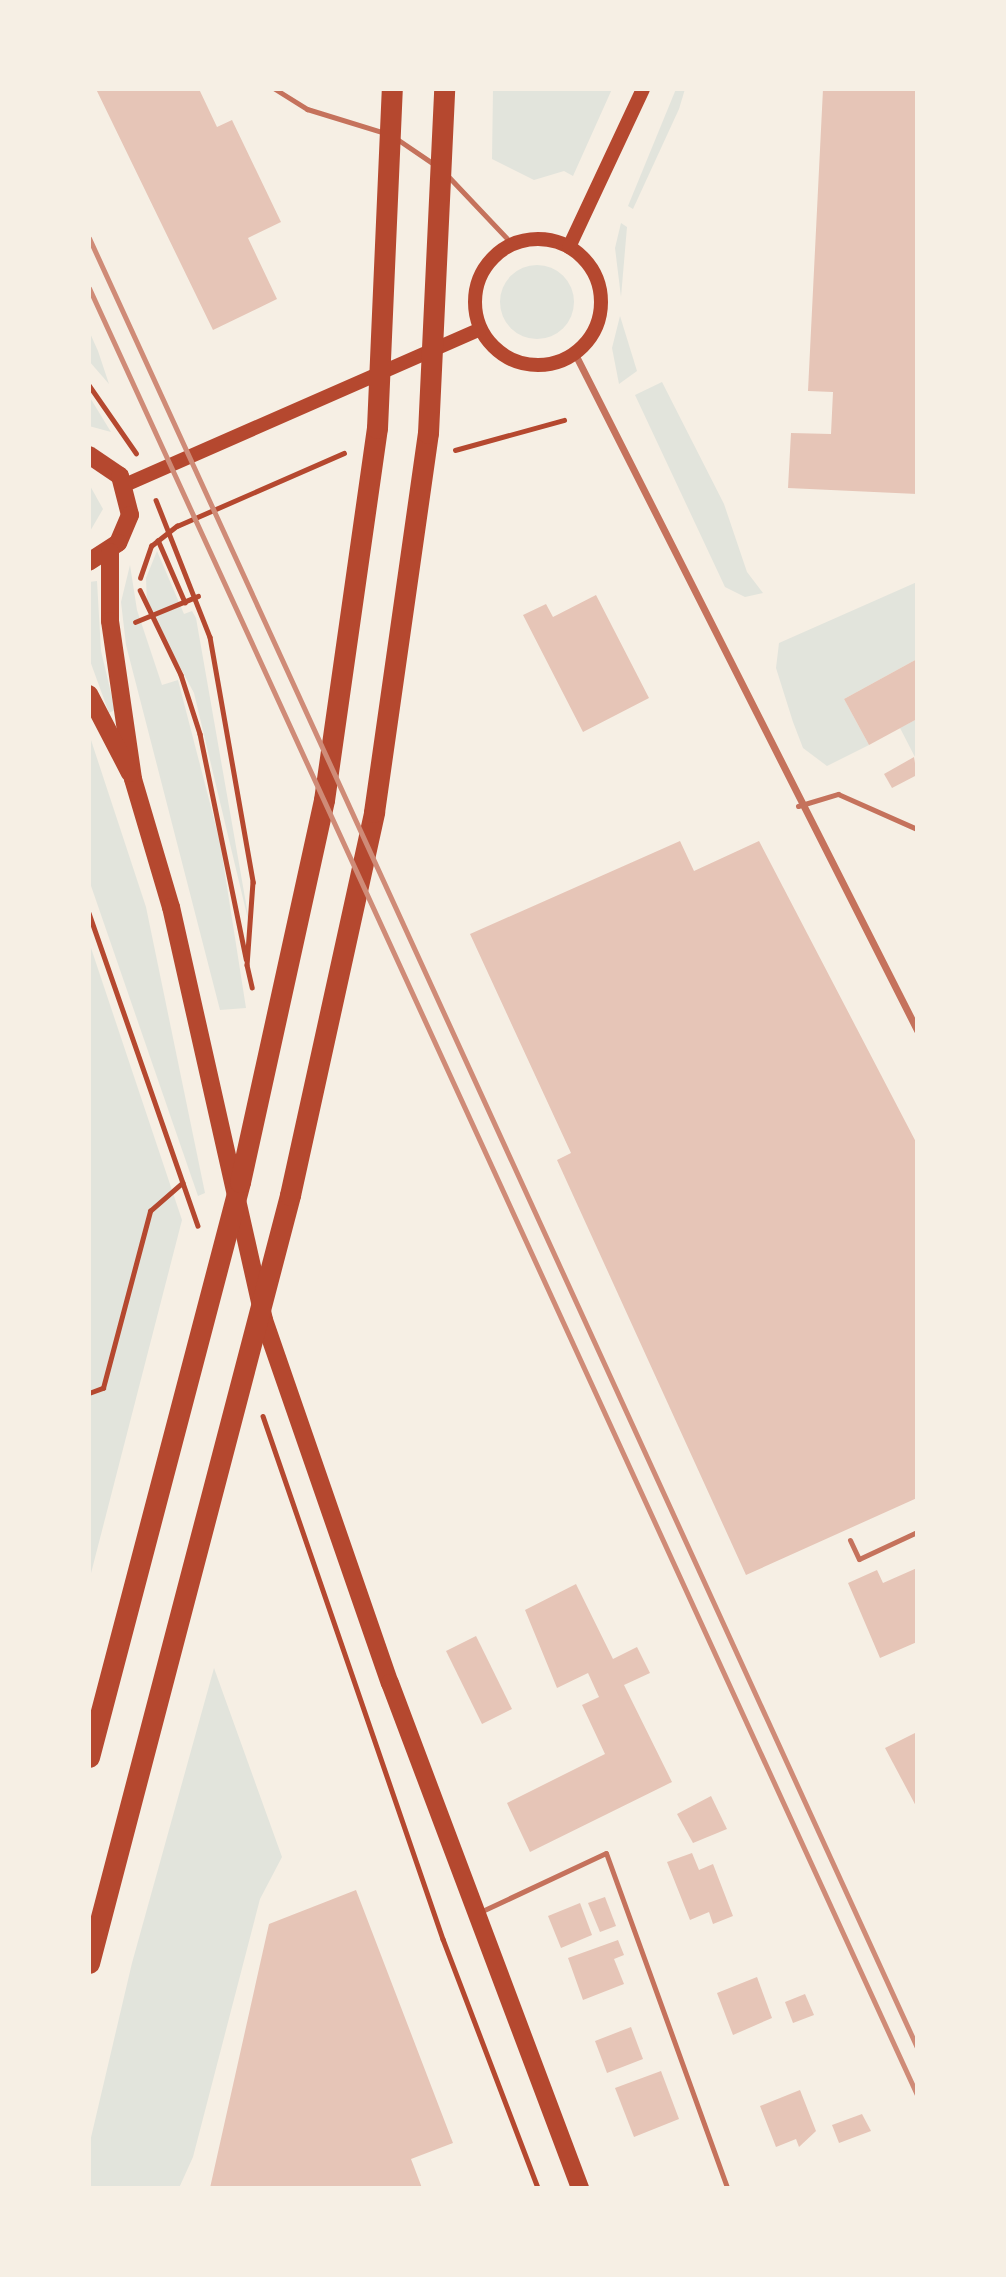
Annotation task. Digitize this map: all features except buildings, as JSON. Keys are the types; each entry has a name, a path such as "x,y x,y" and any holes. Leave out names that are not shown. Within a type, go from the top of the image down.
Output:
{"highway":[{"path":"89,1757 266,1075 340,708 377,428 392,89"},
{"path":"89,1963 316,1088 391,719 428,433 444,89"}],"main road":[{"path":"569,247 643,89"},
{"path":"547,240 569,247 590,266 600,292 599,320 575,354 530,365 500,353 480,329 479,280 513,245 547,240"},
{"path":"125,485 480,329"},
{"path":"89,455 113,468 125,485 128,525 110,552 89,562"},
{"path":"110,552 110,621 133,779 171,907 264,1320 477,1913 580,2188"},
{"path":"89,694 133,779"}],"street":[{"path":"575,354 798,806 917,1030"}],"lane":[{"path":"275,89 307,109 408,144 451,177 513,245"},
{"path":"798,806 838,794 917,829"},
{"path":"850,1540 859,1559 917,1532"},
{"path":"477,1913 606,1853 727,2188"}],"path":[{"path":"89,385 128,436"},
{"path":"446,450 473,449 565,420"},
{"path":"254,998 200,734 181,676 141,598 141,570 158,540 229,500 348,452"},
{"path":"174,538 198,596 253,882 247,965"},
{"path":"158,540 183,602 198,596"},
{"path":"89,913 201,1235"},
{"path":"89,1393 103,1388 150,1211 183,1182"},
{"path":"260,1406 443,1940 538,2188"}],"shaded area":[{"path":"493,89 612,89 573,176 564,171 534,180 492,159"},
{"path":"676,89 685,89 679,109 633,209 628,206"},
{"path":"621,223 627,227 621,297 615,248"},
{"path":"537,265 551,268 563,276 571,288 574,302 571,316 563,328 551,336 537,339 523,336 511,328 503,316 500,302 503,288 511,276 523,268"},
{"path":"620,316 637,371 619,384 612,348"},
{"path":"89,331 98,351 109,384 89,361"},
{"path":"662,382 724,504 747,572 763,593 745,597 725,587 635,395"},
{"path":"89,396 111,432 89,426"},
{"path":"89,484 103,509 89,533"},
{"path":"157,551 184,614 192,611 196,618 251,932 194,693 147,605 146,578"},
{"path":"130,565 137,610 162,685 178,680 220,842 246,1008 220,1010 126,645 121,602"},
{"path":"97,581 101,651 115,710 109,713 89,658 89,582"},
{"path":"917,582 917,659 844,699 869,745 827,766 803,748 776,668 779,643"},
{"path":"917,719 917,761 900,728"},
{"path":"89,734 146,907 205,1193 198,1196 89,880"},
{"path":"89,942 182,1220 89,1581"},
{"path":"214,1668 282,1857 260,1899 193,2157 179,2188 89,2188 89,2146 132,1963"}],"railway":[{"path":"89,238 917,2047"},
{"path":"89,288 917,2095"}]}
